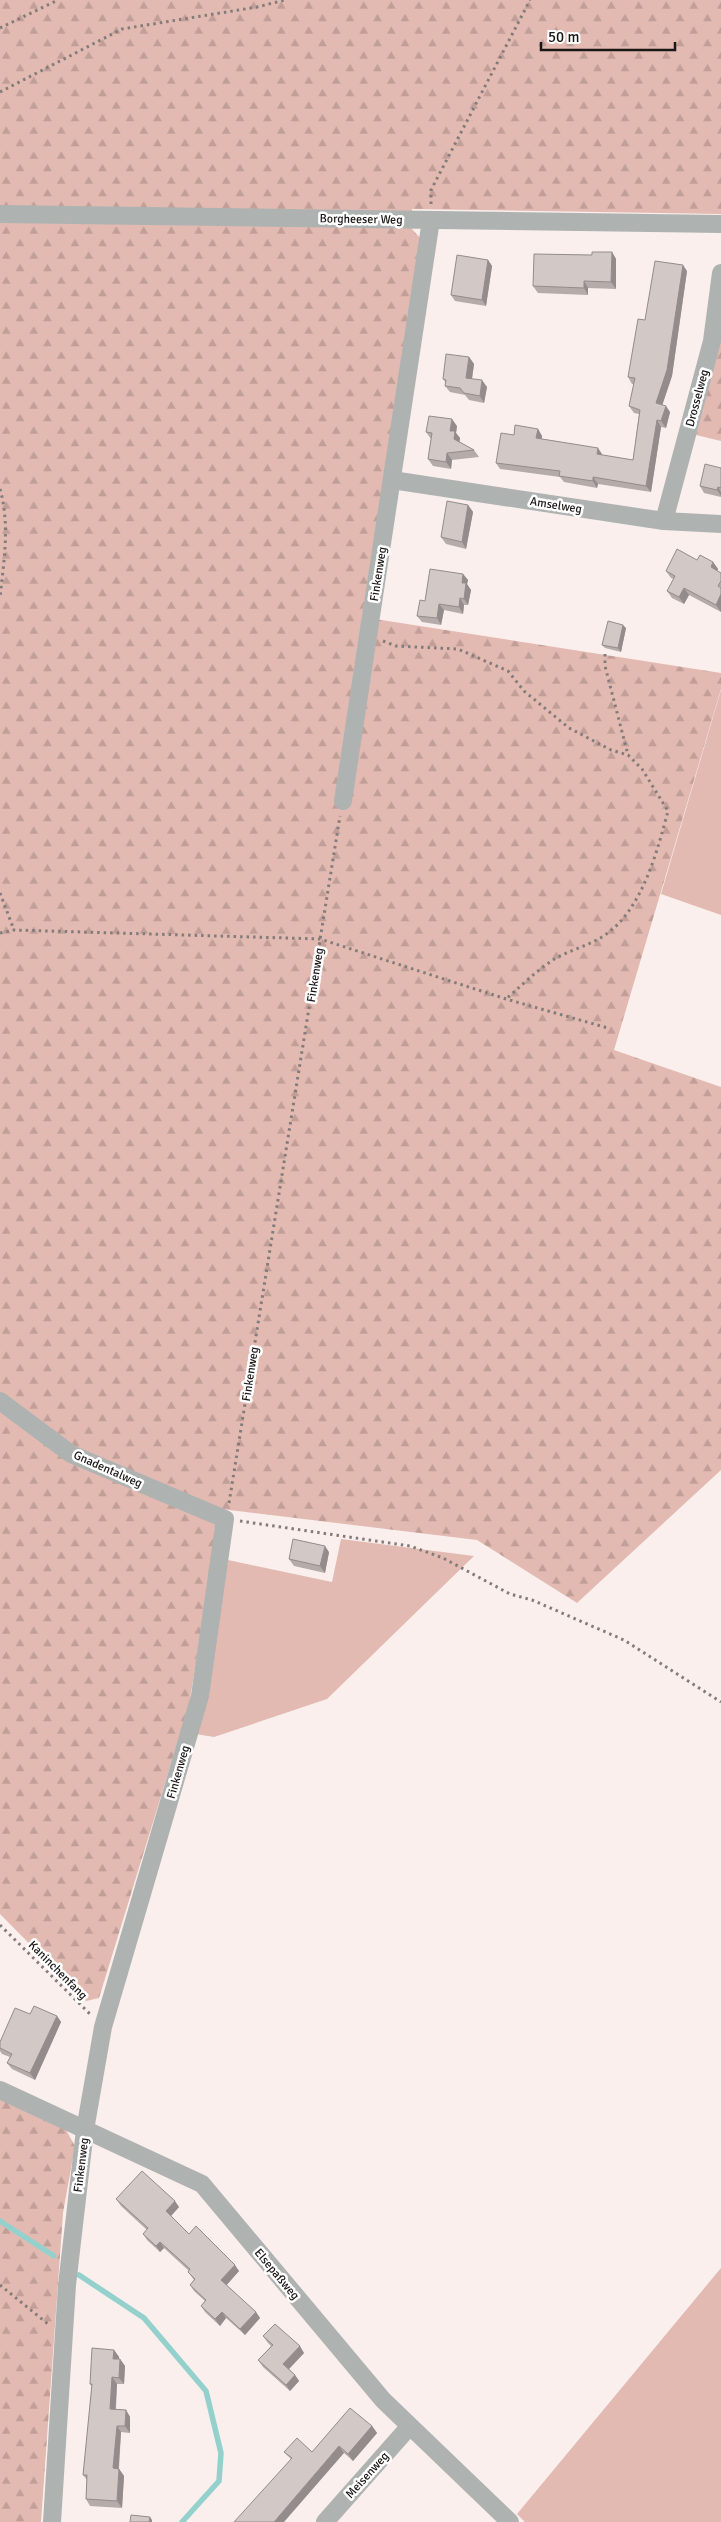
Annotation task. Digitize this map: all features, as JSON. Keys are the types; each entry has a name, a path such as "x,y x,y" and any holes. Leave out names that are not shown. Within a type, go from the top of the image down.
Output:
{"street":[{"name":"Borgheeser Weg","path":"0,214 721,224"},
{"name":"Finkenweg","path":"343,801 431,220"},
{"name":"Drosselweg","path":"664,521 712,341 721,273"},
{"name":"Amselweg","path":"392,480 664,521 721,524"},
{"name":"Gnadentalweg","path":"0,1401 71,1454 225,1519"},
{"name":"Finkenweg","path":"52,2522 67,2285 85,2130 103,2027 200,1696 225,1519"},
{"name":"Elsepaßweg","path":"0,2090 202,2184 383,2400 510,2522"},
{"name":"Meisenweg","path":"325,2522 410,2427"}],"path":[{"path":"0,28 58,0"},
{"path":"0,92 122,29 257,7 285,0"},
{"path":"431,220 431,190 530,0"},
{"path":"0,489 4,504 5,547 0,597"},
{"path":"368,636 396,646 458,649 508,671 524,691 569,728 610,750 628,755 642,769 668,811 655,861 633,906 606,934 574,952 554,959 506,999"},
{"path":"604,654 605,666 628,755"},
{"name":"Finkenweg","path":"225,1519 343,801"},
{"path":"0,893 14,930"},
{"path":"0,933 14,930 320,939 506,999 608,1028"},
{"path":"225,1519 410,1546 443,1558 510,1594 532,1600 624,1640 721,1702"},
{"name":"Kaninchenfang","path":"0,1924 103,2027"},
{"path":"0,2285 64,2338"}],"green space":[{"path":"0,0 721,0 721,214 412,209 412,229 421,239 362,617 721,673 721,689 614,1050 721,1087 721,1470 577,1603 477,1540 221,1509 189,1705 99,1998 86,2001 0,1914"},
{"path":"721,339 721,441 696,435"},
{"path":"721,690 721,915 661,894"},
{"path":"341,1539 474,1556 327,1699 214,1737 196,1734 205,1702 228,1560 332,1582"},
{"path":"0,2098 66,2130 75,2146 63,2213 41,2522 0,2522"},
{"path":"721,2268 721,2522 525,2522 517,2514"}],"building":[{"path":"592,252 612,252 611,282 584,281 584,288 533,286 534,254 592,255"},
{"path":"457,255 488,260 482,300 451,295"},
{"path":"655,261 683,265 667,370 656,403 666,406 661,421 657,420 646,486 593,477 593,481 559,476 560,471 496,463 501,433 514,435 515,425 538,429 536,438 598,448 597,454 633,460 640,410 629,406 635,378 628,377 638,319 645,320"},
{"path":"446,354 469,357 466,378 482,380 480,396 464,393 460,388 445,386 446,380 443,379"},
{"path":"429,416 452,419 450,431 455,431 454,439 474,450 447,453 446,462 428,459 432,433 426,432"},
{"path":"705,464 721,468 721,488 718,487 717,490 700,486"},
{"path":"447,501 468,505 462,542 441,537"},
{"path":"677,549 697,560 700,555 713,562 711,567 721,573 721,581 718,586 721,588 721,594 716,605 684,588 679,597 667,591 675,576 666,571"},
{"path":"430,569 463,574 462,583 466,583 464,599 460,598 459,607 439,604 437,618 417,616 420,600 425,601"},
{"path":"608,621 623,625 618,648 602,645"},
{"path":"293,1539 325,1546 320,1566 289,1559"},
{"path":"34,2006 57,2016 30,2073 7,2063 12,2054 0,2048 0,2042 15,2008 30,2014"},
{"path":"142,2171 175,2201 166,2211 189,2234 196,2226 235,2265 221,2280 256,2312 240,2329 222,2312 215,2319 201,2306 206,2300 190,2285 195,2279 188,2272 190,2269 160,2242 156,2246 143,2234 148,2228 116,2199"},
{"path":"275,2324 300,2346 283,2364 295,2375 286,2385 258,2360 273,2345 263,2336"},
{"path":"92,2348 114,2350 113,2359 120,2359 119,2378 112,2377 110,2409 126,2410 125,2426 117,2426 113,2468 119,2469 117,2501 86,2499 87,2475 83,2475 92,2384 90,2384"},
{"path":"350,2408 372,2426 348,2454 339,2446 274,2522 234,2522 292,2458 284,2452 297,2438 312,2452"},
{"path":"131,2515 150,2517 149,2522 130,2522"}],"waterway":[{"path":"0,2221 54,2256"},
{"path":"79,2275 144,2318 206,2391 221,2453 219,2481 182,2522"}]}
